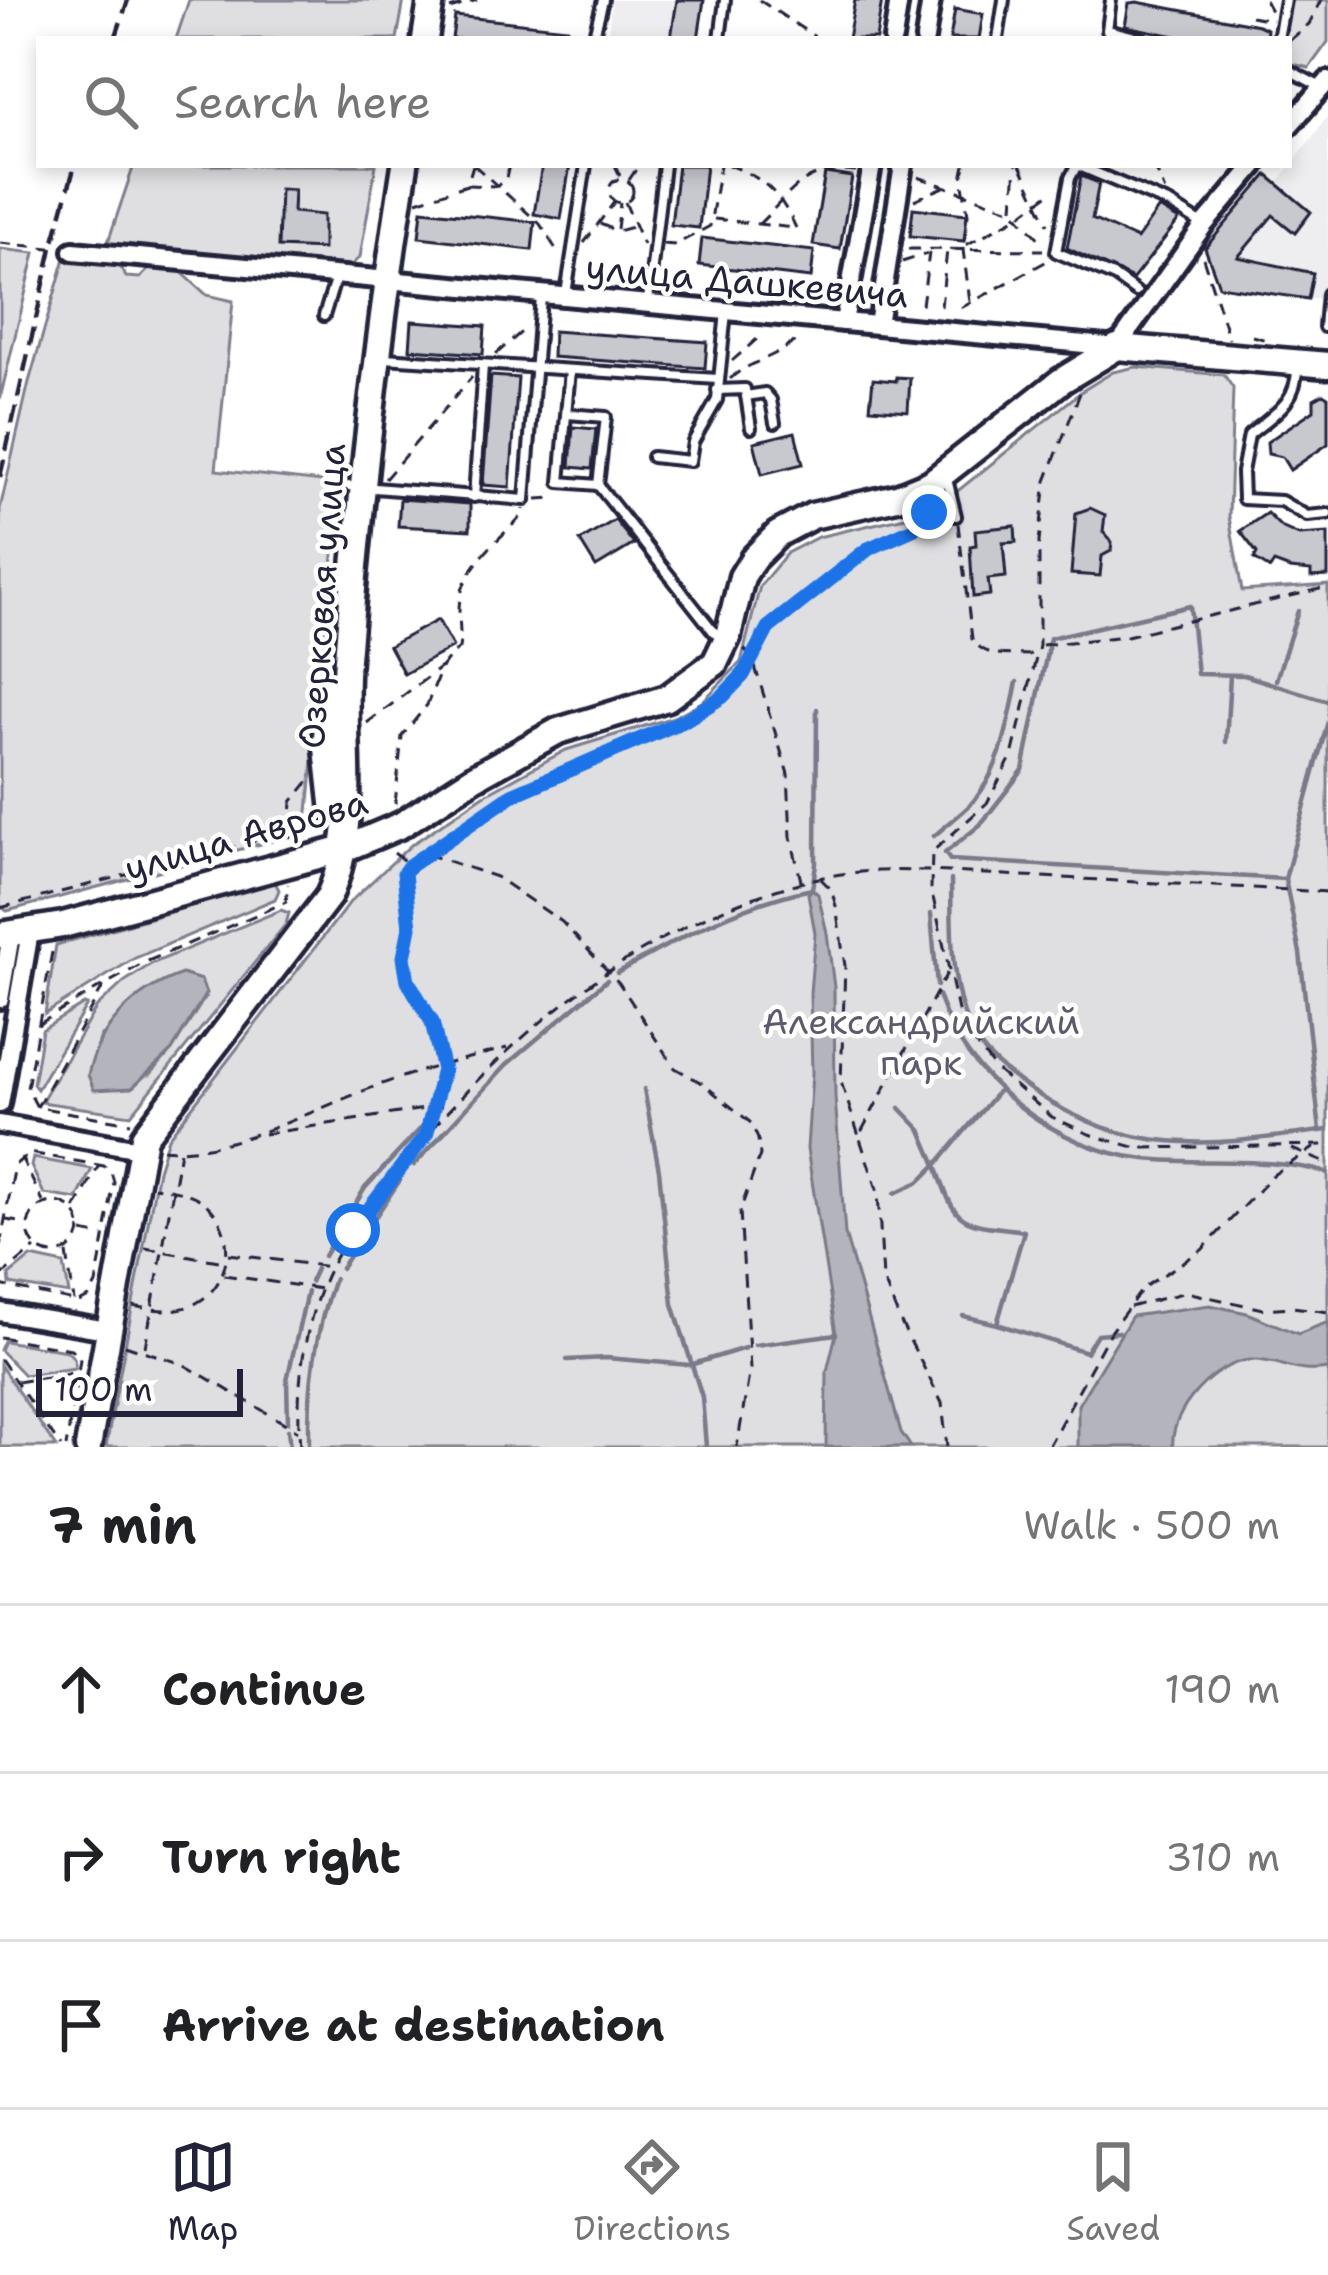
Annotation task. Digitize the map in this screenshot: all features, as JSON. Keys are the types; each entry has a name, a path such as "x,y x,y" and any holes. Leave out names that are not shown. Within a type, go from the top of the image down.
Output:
{"street":[{"path":"411,36 417,0"},
{"path":"893,36 899,0"},
{"path":"925,36 931,0"},
{"path":"425,36 438,5"},
{"path":"1292,122 1325,84"},
{"name":"Озерковая улица","path":"365,487 390,168"},
{"name":"Озерковая улица","path":"344,849 332,804 326,739 365,487 380,280 404,168"},
{"path":"1117,347 1204,225 1252,168"},
{"path":"844,322 865,169"},
{"path":"878,325 905,169"},
{"name":"улица Дашкевича","path":"73,251 1117,347"},
{"path":"1117,347 1328,365"},
{"name":"улица Аврова","path":"14,934 344,849 401,825 558,731 667,698 735,642 742,578 778,533 812,516 910,493 946,474 1061,381 1117,347"},
{"path":"88,1447 148,1148 169,1100 328,896 344,849"},
{"path":"0,999 14,934"},
{"path":"0,1104 14,934"},
{"path":"0,1124 148,1148"},
{"path":"0,1312 113,1337"}],"lane":[{"path":"593,36 603,0"},
{"path":"720,36 725,0"},
{"path":"998,36 1004,0"},
{"path":"1105,35 1111,0"},
{"path":"1279,36 1285,0"},
{"path":"1292,71 1325,84"},
{"path":"566,298 585,168"},
{"path":"647,306 664,168"},
{"path":"1075,168 1057,247 1136,292"},
{"path":"1084,168 1170,204 1204,225"},
{"path":"324,316 337,274"},
{"path":"1324,327 1328,294"},
{"path":"365,487 525,500 541,296"},
{"path":"652,458 690,460 693,442 721,384 725,312"},
{"path":"377,357 740,387 745,389 751,428"},
{"path":"1298,362 1294,395 1249,435 1243,499 1281,501 1307,516 1328,514"},
{"path":"473,497 483,364"},
{"path":"570,370 560,482 598,485"},
{"path":"746,396 765,393 775,423"},
{"path":"567,414 606,418 598,485 714,632 735,642"},
{"path":"946,474 956,516"}],"path":[{"path":"438,5 477,0"},
{"path":"759,0 813,36"},
{"path":"1264,0 1271,11"},
{"path":"1292,38 1309,24 1321,0"},
{"path":"1251,16 1281,22"},
{"path":"467,184 472,168"},
{"path":"476,168 540,224 568,267 598,223 633,194 617,168"},
{"path":"415,202 467,184 497,186 508,168"},
{"path":"636,168 610,188 636,226 652,274"},
{"path":"655,244 675,245 707,230 713,219 720,168"},
{"path":"713,219 796,228 783,201 766,182 735,168"},
{"path":"965,168 962,190 968,214 964,250 970,307"},
{"path":"1013,210 1018,168"},
{"path":"961,308 1047,261 1057,247 1019,168"},
{"path":"1155,168 1170,204"},
{"path":"759,224 814,172 865,169"},
{"path":"888,266 947,250 1049,250 1013,210 905,169"},
{"path":"964,250 968,242 1019,217 1070,178"},
{"path":"896,212 946,187"},
{"path":"617,231 620,202"},
{"path":"598,223 617,231 636,226"},
{"path":"0,243 73,251"},
{"path":"896,248 929,252"},
{"path":"940,307 947,250"},
{"path":"922,305 929,252"},
{"path":"1203,258 1228,328 1229,346"},
{"path":"365,487 483,364 538,319"},
{"path":"731,362 758,338"},
{"path":"721,384 738,371 781,353 794,341"},
{"path":"1082,385 1046,481 1039,542 1039,646 1024,712 1000,783 987,803 932,852 929,871 961,1024 976,1049 1052,1117 1089,1134 1137,1148 1328,1145"},
{"path":"1071,404 1073,413"},
{"path":"353,734 459,648 458,604 471,571 524,514 525,500 552,498 560,482"},
{"path":"426,1135 443,1065 432,1022 408,981 404,957 410,927 404,873 409,866 512,795 685,720 722,697 743,675 768,628 868,549 913,529 936,499"},
{"path":"960,538 969,626 978,649 989,654 1034,655"},
{"path":"1039,646 1127,636 1328,587"},
{"path":"735,642 752,658 788,774 791,837 804,882"},
{"path":"393,812 401,736 427,705 442,666"},
{"path":"292,841 288,816 292,802 311,777 319,780"},
{"path":"0,908 290,832"},
{"path":"394,853 409,866"},
{"path":"426,854 496,877 562,922 607,970 675,1068 702,1082 751,1123 760,1155 740,1210 750,1369 737,1447"},
{"path":"300,1447 302,1376 321,1289 374,1198 452,1105 509,1047 607,970 705,916 804,882 864,871 1328,892"},
{"path":"819,878 831,889 838,918 847,995 841,1082 878,1192 883,1279 943,1403 947,1447"},
{"path":"39,1024 148,961 286,902 288,882"},
{"path":"37,1108 27,1088 52,952"},
{"path":"859,1136 947,973"},
{"path":"37,1108 104,985"},
{"path":"258,1134 381,1084 509,1047"},
{"path":"148,1148 180,1151 258,1134 452,1105"},
{"path":"37,1108 131,1123"},
{"path":"1048,1447 1110,1332 1151,1280 1202,1250 1273,1175 1317,1147"},
{"path":"1291,1148 1298,1155 1328,1164"},
{"path":"145,1349 180,1151"},
{"path":"0,1247 15,1165 21,1157 29,1153 99,1165 111,1172 114,1182 94,1291 74,1301 0,1285"},
{"path":"21,1157 43,1204"},
{"path":"74,1210 60,1202 43,1204 33,1212 29,1236 37,1247 51,1254 76,1243 80,1232 74,1210 99,1165"},
{"path":"126,1305 151,1309 195,1304 223,1275 227,1254 224,1229 210,1207 193,1196 148,1186"},
{"path":"5,1220 28,1223"},
{"path":"80,1232 104,1236"},
{"path":"137,1246 225,1263"},
{"path":"0,1277 37,1247"},
{"path":"66,1251 74,1301"},
{"path":"227,1254 331,1267"},
{"path":"223,1275 321,1289"},
{"path":"1128,1307 1186,1292 1264,1309 1328,1312"},
{"path":"0,1336 71,1349 80,1359 63,1447"},
{"path":"113,1337 211,1378 299,1432"},
{"path":"0,1359 63,1447"},
{"path":"15,1382 80,1371"}],"shaded area":[{"path":"612,0 705,0 699,36 607,36"},
{"path":"1328,116 1328,300 1219,286 1205,249 1267,175 1278,183"},
{"path":"812,889 818,894 827,933 834,987 835,1096 845,1234 901,1432 911,1447 826,1447 827,1371 836,1334 807,1149 815,933 808,894"},
{"path":"182,974 201,980 206,993 172,1050 132,1088 94,1090 88,1075 110,1026 135,1000"},
{"path":"1210,1305 1247,1313 1298,1334 1328,1322 1328,1369 1305,1370 1261,1360 1237,1363 1197,1390 1179,1418 1173,1447 1078,1447 1078,1405 1132,1316"}],"green space":[{"path":"189,0 404,0 398,36 177,36"},
{"path":"1289,0 1328,0 1328,42 1309,68 1292,64 1292,36 1283,36"},
{"path":"133,168 375,168 360,257 349,267 106,248"},
{"path":"0,249 35,253 0,399"},
{"path":"65,258 118,263 126,277 140,278 151,267 179,270 207,295 233,301 216,470 340,484 306,832 7,911 0,906 0,509 29,382"},
{"name":"Александрийский парк","path":"1136,367 1224,375 1233,388 1229,517 1242,591 1328,585 1328,1447 106,1447 168,1138 350,902 411,845 484,795 566,750 674,717 702,702 741,662 760,586 787,553 818,537 905,517 954,494 1082,391 1113,372"},
{"path":"275,882 279,890 275,899 135,958 45,1014 56,945"},
{"path":"281,910 289,913 286,924 131,1115 41,1102 96,1008 151,964","holes":["204,999 150,1075 88,1075 101,1036"]},
{"path":"84,1004 37,1089 33,1084 42,1030"},
{"path":"33,1158 92,1169 77,1199 44,1194 31,1166"},
{"path":"31,1257 64,1264 69,1294 10,1284 9,1275"},
{"path":"4,1341 67,1351 75,1368 24,1375 0,1350"},
{"path":"0,1365 56,1447 0,1447"}],"building":[{"path":"677,0 704,0 698,36 671,36"},
{"path":"855,0 882,0 876,36 849,36"},
{"path":"1129,3 1258,25 1267,29 1266,36 1175,36 1125,26"},
{"path":"955,9 983,14 979,36 950,36"},
{"path":"455,16 567,28 566,36 452,36"},
{"path":"542,168 570,168 561,219 534,214"},
{"path":"678,168 706,168 699,228 671,225"},
{"path":"825,173 852,177 840,249 813,245"},
{"path":"1267,175 1311,212 1295,233 1273,215 1238,257 1313,273 1308,299 1219,286 1205,248"},
{"path":"1081,176 1099,183 1092,219 1137,239 1159,208 1179,220 1133,279 1067,248"},
{"path":"280,189 294,190 293,212 323,215 323,249 278,247"},
{"path":"913,208 967,214 964,241 910,236"},
{"path":"422,210 535,222 532,250 419,237"},
{"path":"702,238 814,251 811,278 699,265"},
{"path":"412,321 485,326 483,354 410,349"},
{"path":"553,331 707,342 705,368 552,357"},
{"path":"491,376 518,378 510,487 483,485"},
{"path":"896,377 910,378 908,411 870,408 873,379 896,381"},
{"path":"1323,394 1328,397 1328,444 1290,470 1282,457 1268,454 1267,442 1314,410 1314,399"},
{"path":"573,427 596,429 592,469 570,467"},
{"path":"795,432 803,464 762,474 754,442"},
{"path":"400,499 470,504 470,530 398,526"},
{"path":"1090,508 1105,515 1103,532 1112,542 1111,551 1102,556 1100,576 1071,574 1076,513"},
{"path":"1267,513 1281,527 1299,535 1328,533 1328,576 1311,577 1311,571 1274,563 1270,569 1254,559 1257,553 1240,531"},
{"path":"615,520 634,544 596,567 580,541"},
{"path":"1015,526 1016,542 1003,543 1006,577 988,579 990,595 973,597 970,546 976,545 975,530"},
{"path":"438,620 453,647 404,674 389,646"}],"waterway":[{"path":"1285,879 950,860 945,853 980,825 1023,770 1050,638 1190,606 1197,674 1244,675 1328,701"},
{"path":"1276,680 1298,611"},
{"path":"1226,742 1230,675"},
{"path":"934,836 970,805 989,778 1002,747 1017,682"},
{"path":"617,973 736,913 812,889 817,709"},
{"path":"1320,1131 1300,953 1285,879 1328,721"},
{"path":"951,880 955,973 969,1027 988,1055 1034,1092 1107,1128 1176,1142 1248,1140 1328,1130"},
{"path":"931,914 937,986"},
{"path":"414,1165 506,1065 607,980"},
{"path":"938,995 969,1055 992,1081 1018,1105 1078,1141 1145,1159 1260,1163 1328,1173"},
{"path":"644,1089 659,1170 673,1304 702,1397 706,1447"},
{"path":"1000,1089 936,1165 949,1201 964,1219 1024,1231 997,1324 1086,1352 1097,1334 1119,1332"},
{"path":"895,1193 919,1182 936,1165 921,1130 900,1108"},
{"path":"324,1256 365,1188 422,1127"},
{"path":"341,1268 400,1180"},
{"path":"310,1282 316,1269"},
{"path":"309,1447 314,1362 334,1279"},
{"path":"288,1422 287,1380 307,1292"},
{"path":"963,1316 997,1324"},
{"path":"755,1345 836,1334"},
{"path":"567,1360 690,1365 745,1348"},
{"path":"288,1430 290,1447"}],"railway":[{"path":"116,36 128,0"},
{"path":"0,477 74,168"}],"route":[{"path":"353,1230 426,1135 443,1070 432,1022 408,981 404,957 410,927 404,873 409,866 512,795 685,720 722,697 743,675 768,628 868,549 913,529 929,512"}]}
